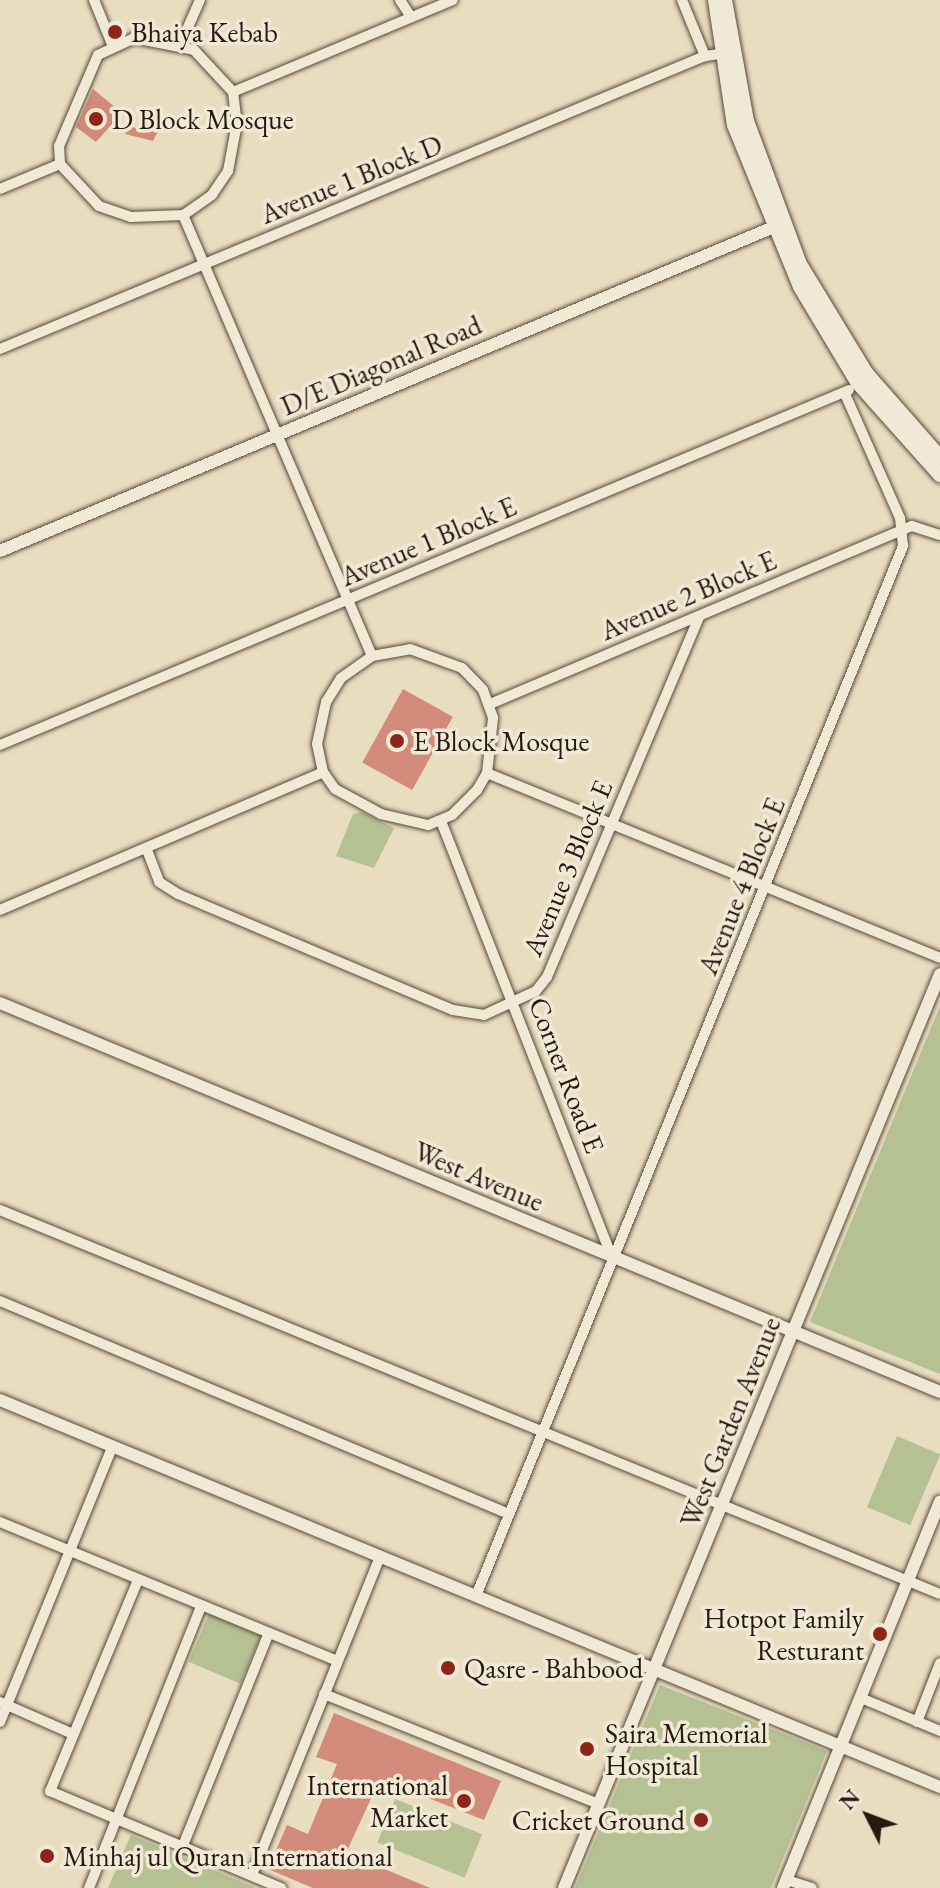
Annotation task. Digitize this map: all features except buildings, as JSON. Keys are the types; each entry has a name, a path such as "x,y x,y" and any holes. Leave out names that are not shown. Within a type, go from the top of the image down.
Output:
{"main road":[{"path":"715,0 719,54 734,125 777,226 862,378 940,475"},
{"path":"719,54 725,0"},
{"path":"862,378 940,457"}],"street":[{"path":"94,0 112,44"},
{"path":"181,43 200,0"},
{"path":"400,0 411,17"},
{"path":"233,92 453,0"},
{"path":"682,0 719,54"},
{"path":"134,38 181,43 208,60 233,92 237,123 228,171 212,195 183,215 142,218 108,210 85,195 60,164 62,136 98,55 112,44 134,38"},
{"name":"Avenue 1 Block D","path":"0,349 719,54"},
{"path":"0,189 60,164"},
{"path":"183,215 372,656"},
{"name":"D/E Diagonal Road","path":"0,551 777,226"},
{"name":"Avenue 1 Block E","path":"0,745 845,394 862,378"},
{"path":"845,394 904,529 918,526 940,535"},
{"name":"Avenue 2 Block E","path":"490,704 904,529"},
{"name":"Avenue 4 Block E","path":"476,1596 541,1429 766,889 903,546 904,529"},
{"name":"Avenue 3 Block E","path":"147,850 164,887 453,1010 484,1015 536,991 547,977 699,617"},
{"path":"410,649 444,657 472,677 490,704 487,773 463,806 441,821 420,825 381,814 335,789 323,772 317,744 326,702 341,678 372,656 410,649"},
{"path":"0,910 147,850 323,772"},
{"path":"487,773 940,958"},
{"name":"Corner Road E","path":"441,821 612,1258"},
{"name":"West Garden Avenue","path":"564,1888 940,974"},
{"name":"West Avenue","path":"0,1003 940,1392"},
{"path":"0,1210 940,1594"},
{"path":"0,1301 509,1514"},
{"path":"0,1400 940,1787"},
{"path":"0,1722 4,1704 112,1447"},
{"path":"812,1888 785,1884 940,1502"},
{"path":"0,1522 337,1661"},
{"path":"252,1875 380,1556"},
{"path":"138,1580 50,1791 281,1888"},
{"path":"89,1888 201,1607"},
{"path":"182,1848 268,1635"},
{"path":"917,1722 940,1663"},
{"path":"324,1694 599,1804"},
{"path":"861,1698 940,1731"},
{"path":"4,1704 73,1734"}],"green space":[{"path":"361,812 394,828 374,868 336,856 353,814"},
{"path":"940,1006 940,1374 810,1322"},
{"path":"897,1436 940,1454 910,1525 867,1507"},
{"path":"209,1614 261,1636 240,1684 189,1662"},
{"name":"Cricket Ground","path":"660,1685 827,1751 771,1888 575,1888"},
{"path":"395,1799 482,1834 465,1878 377,1843"},
{"path":"131,1835 256,1888 108,1888"}],"place":[{"name":"Bhaiya Kebab","path":"115,32"},
{"name":"D Block Mosque","path":"96,119"},
{"name":"E Block Mosque","path":"397,741"},
{"name":"Hotpot Family Resturant","path":"880,1634"},
{"name":"Qasre - Bahbood","path":"448,1668"},
{"name":"Saira Memorial Hospital","path":"587,1749"},
{"name":"International Market","path":"464,1801"},
{"name":"Cricket Ground","path":"701,1820"},
{"name":"Minhaj ul Quran International","path":"47,1856"}]}
